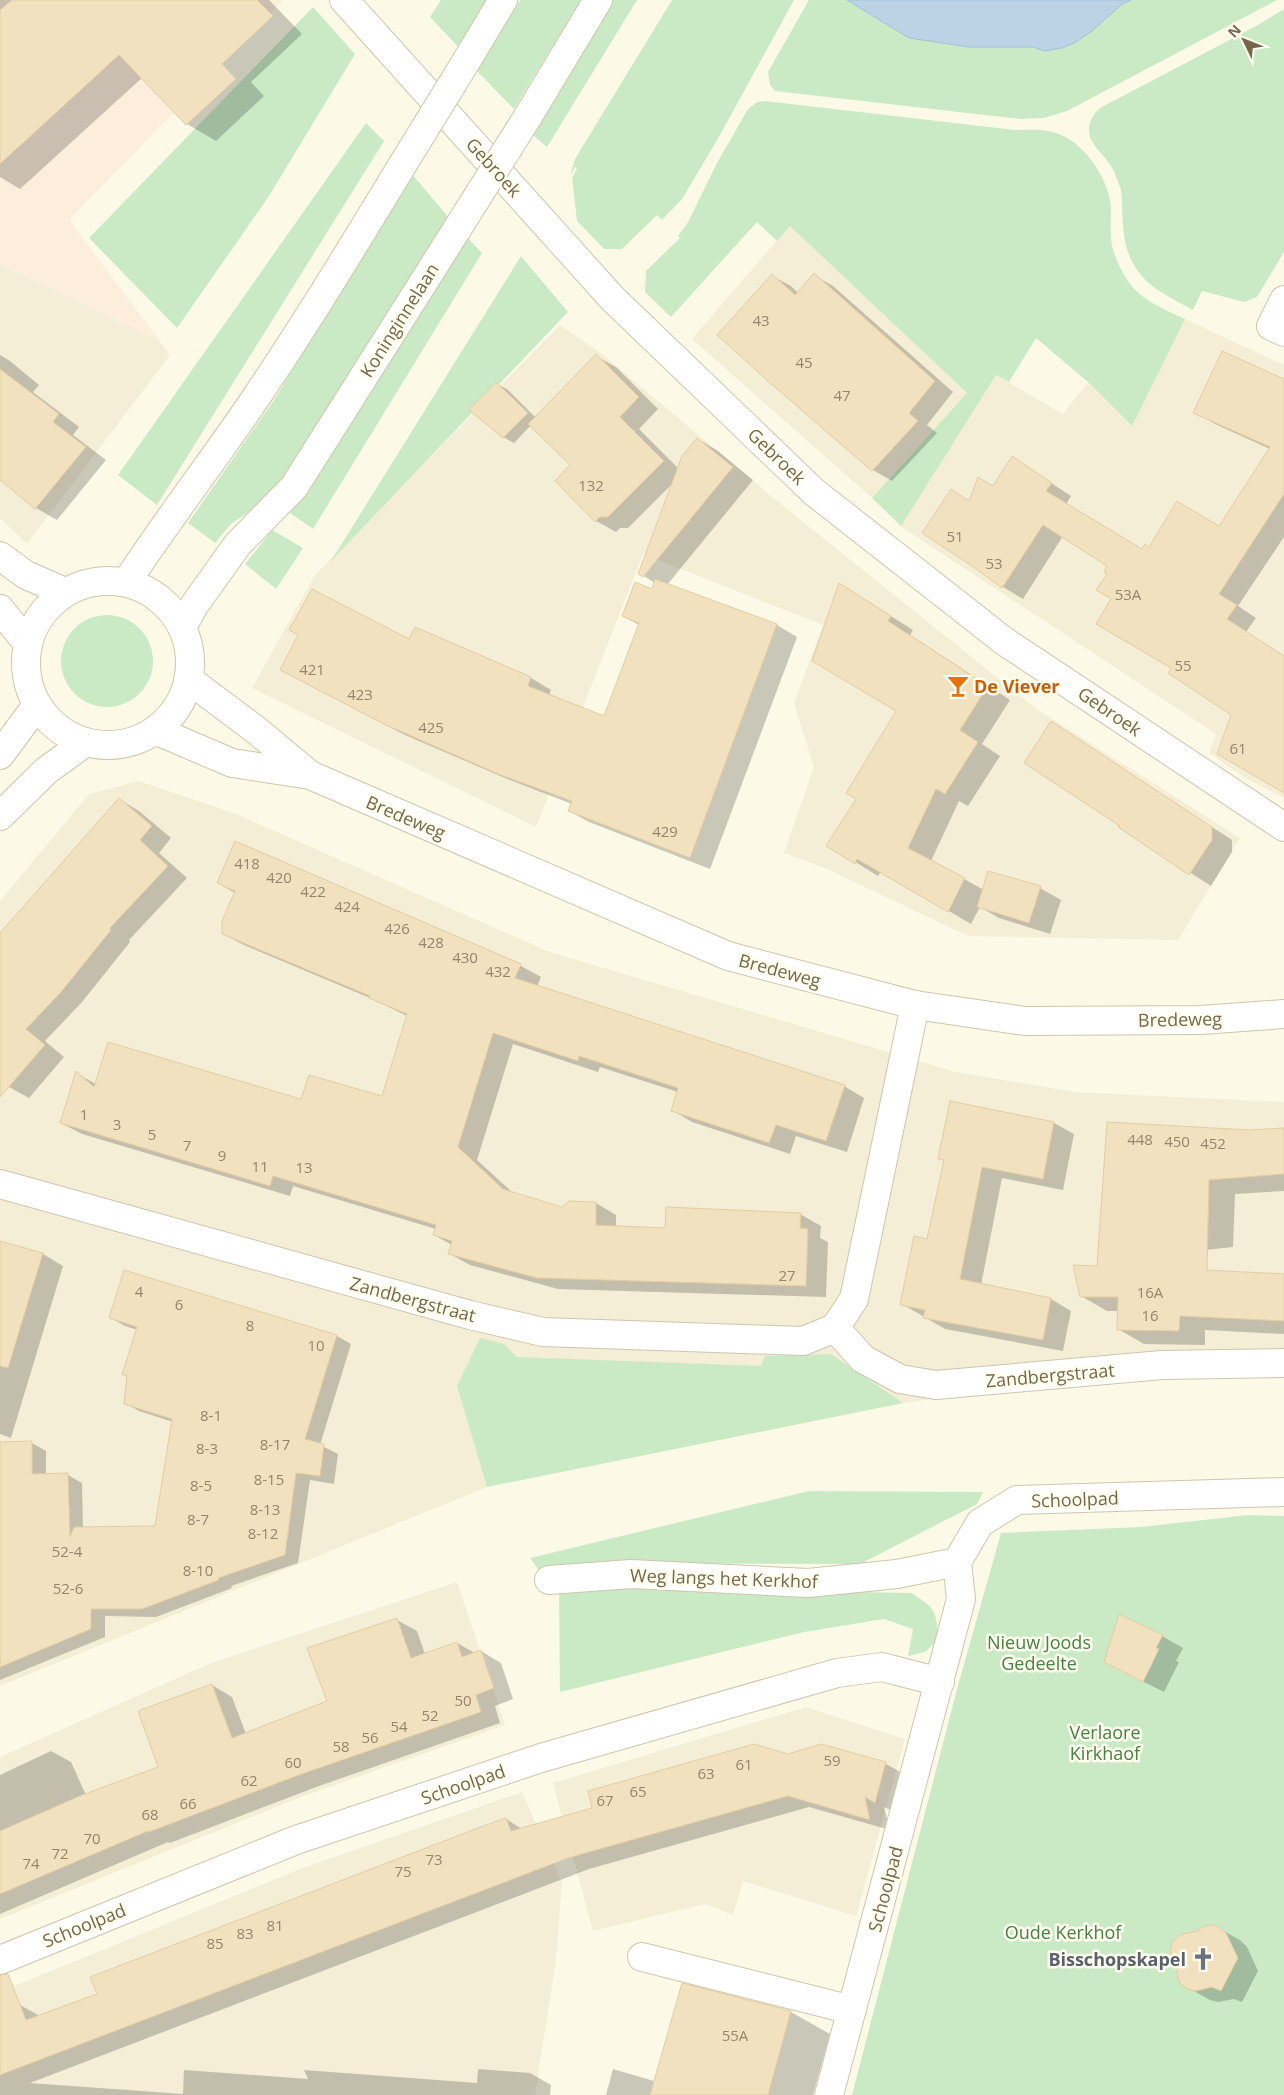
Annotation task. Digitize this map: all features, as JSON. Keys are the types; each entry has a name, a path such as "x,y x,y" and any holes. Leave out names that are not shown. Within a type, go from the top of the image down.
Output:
{"street":[{"name":"Gebroek","path":"344,0 612,298 814,492 1004,641 1284,827"},
{"path":"126,582 300,330 503,0"},
{"name":"Koninginnelaan","path":"182,627 195,604 238,544 294,487 527,118 598,0"},
{"path":"1284,300 1271,326 1284,332"},
{"path":"0,556 26,575 66,592"},
{"path":"112,580 126,582 152,593 171,609 182,627 189,650 188,679 174,712 155,730 133,741 108,745 86,742 65,733 47,718 37,705 27,676 28,644 35,625 49,606 66,592 95,581 112,580"},
{"path":"0,609 28,644"},
{"name":"Bredeweg","path":"188,679 256,730 310,776"},
{"path":"0,755 37,705"},
{"name":"Bredeweg","path":"155,730 232,763 310,776 728,956 915,1005 1025,1021 1202,1020 1284,1014"},
{"path":"0,816 47,770 86,742"},
{"path":"835,1328 854,1300 915,1005"},
{"name":"Zandbergstraat","path":"0,1184 470,1316 543,1332 803,1341 835,1328 863,1359 900,1379 936,1385 1162,1366 1284,1363"},
{"name":"Schoolpad","path":"829,2095 961,1599 957,1562 980,1523 1017,1500 1284,1492"},
{"name":"Weg langs het Kerkhof","path":"549,1580 631,1574 808,1582 897,1574 957,1562"},
{"name":"Schoolpad","path":"0,1960 296,1840 540,1758 837,1673 882,1667 940,1682"},
{"path":"642,1957 852,2010"}],"shaded area":[{"path":"0,0 283,0 69,220 159,340 0,264"},
{"path":"790,225 967,393 872,498 692,339"},
{"path":"0,264 159,340 170,355 27,544 0,518"},
{"path":"1185,319 1284,365 1284,798 1245,778 1209,753 1216,734 900,526 996,375 1063,414 1088,382 1131,425"},
{"path":"560,325 602,354 771,496 1035,708 1240,838 1178,940 968,936 827,869 784,853 814,767 794,703 823,625 643,554 536,827 252,688 315,575"},
{"path":"139,781 236,814 550,952 956,1072 1075,1092 1284,1102 1284,1376 1042,1384 903,1403 487,1487 0,1686 0,901 89,794"},
{"path":"457,1582 505,1725 301,1797 0,1919 0,1757 211,1663"},
{"path":"806,1707 905,1739 856,1916 743,1881 733,1915 705,1904 593,1931 553,1783"},
{"path":"522,1792 562,1883 556,1960 535,2095 0,2095 0,1992 305,1867"}],"green space":[{"path":"441,0 492,0 461,50 430,17"},
{"path":"520,0 581,0 514,109 476,70"},
{"path":"609,0 637,0 547,147 528,131"},
{"path":"672,0 794,0 720,135 682,199 662,220 657,215 622,249 604,249 577,221 572,178 577,168 575,167 570,176 575,159"},
{"path":"809,0 847,0 910,38 969,47 1033,47 1044,51 1062,48 1076,42 1092,31 1121,5 1131,0 1277,0 1067,111 1044,118 1021,119 775,91 770,85 768,72"},
{"path":"313,7 355,54 269,196 177,328 89,238"},
{"path":"1284,9 1284,252 1257,297 1244,302 1202,291 1193,310 1152,286 1139,273 1130,258 1124,236 1121,189 1111,165 1091,140 1089,124 1100,108 1258,25"},
{"path":"765,101 1015,130 1045,130 1060,134 1080,148 1096,167 1107,189 1111,205 1113,250 1130,284 1148,300 1185,319 1132,426 1088,382 1036,338 1009,382 996,375 901,526 872,498 967,393 790,226 777,241 757,222 671,317 645,292 646,271 680,238 678,236 688,222 717,163 748,109 757,102"},
{"path":"366,123 384,141 157,505 118,475"},
{"path":"412,174 449,218 318,427 272,494 231,524 215,543 188,523 274,400"},
{"path":"465,235 482,253 313,529 290,513"},
{"path":"521,256 568,312 331,561"},
{"path":"272,530 303,548 276,589 245,564"},
{"path":"107,615 124,619 139,629 149,644 153,661 149,678 139,693 124,703 107,707 90,703 75,693 65,678 61,661 65,644 75,629 90,619"},
{"path":"480,1338 504,1344 517,1357 761,1366 765,1356 831,1354 903,1403 487,1487 457,1386"},
{"path":"809,1491 983,1492 977,1504 860,1564 593,1563 541,1573 530,1558"},
{"name":"Oude Kerkhof","path":"1248,1515 1284,1516 1284,2095 852,2095 957,1689 1001,1533 1141,1527"},
{"path":"638,1588 911,1593 925,1602 933,1611 937,1622 938,1639 925,1652 908,1656 913,1629 884,1619 804,1632 560,1692 559,1590"}],"water":[{"path":"847,0 1131,0 1121,5 1092,31 1076,42 1062,48 1044,51 1033,47 969,47 909,38"}],"building":[{"path":"12,0 257,0 273,16 222,64 236,79 186,125 119,55 0,164 0,10"},
{"path":"814,273 935,381 909,413 918,421 872,471 717,335 772,274 795,295"},
{"path":"1222,351 1284,379 1284,494 1219,594 1237,605 1227,619 1284,656 1284,793 1217,754 1231,715 1168,673 1171,668 1096,624 1111,599 1096,590 1107,574 1104,572 1107,566 1043,525 1002,588 922,533 951,489 969,501 978,477 993,486 1012,456 1052,483 1046,491 1142,549 1145,544 1149,547 1177,501 1219,526 1270,447 1193,413"},
{"path":"596,354 639,397 620,417 664,461 608,517 600,517 595,522 555,481 570,465 528,424"},
{"path":"0,369 59,414 53,422 86,447 35,509 0,480"},
{"path":"496,382 528,413 503,438 469,410"},
{"path":"697,438 733,467 643,577 638,574 682,456"},
{"path":"655,579 777,624 690,858 568,811 572,801 498,774 384,724 280,670 298,635 289,630 312,589 409,639 415,627 531,677 528,686 604,716 639,623 622,616 635,582 652,589"},
{"path":"839,583 891,616 888,621 988,686 960,730 978,742 945,794 936,789 908,848 965,878 948,912 857,859 855,864 826,846 856,799 846,793 896,711 812,661"},
{"path":"1051,721 1212,827 1212,840 1189,875 1118,827 1120,826 1024,763"},
{"path":"119,798 152,826 140,840 168,866 110,928 111,930 62,991 26,1029 45,1045 0,1097 0,933"},
{"path":"235,841 521,964 515,978 845,1085 826,1141 776,1125 769,1143 671,1111 678,1088 579,1056 578,1061 493,1033 458,1147 503,1189 562,1207 569,1201 596,1202 596,1225 665,1228 666,1207 801,1213 800,1228 808,1229 806,1286 537,1278 448,1254 452,1241 433,1235 436,1225 273,1176 270,1186 60,1123 76,1071 94,1087 108,1042 301,1099 309,1075 382,1096 407,1014 369,998 370,996 222,934 222,921 235,891 217,883"},
{"path":"988,871 1041,886 1029,923 977,907"},
{"path":"950,1101 1054,1122 1043,1179 982,1167 960,1279 1051,1298 1043,1340 923,1318 925,1310 900,1305 914,1236 927,1239 944,1160 938,1159"},
{"path":"1107,1122 1249,1130 1284,1128 1284,1174 1209,1180 1207,1270 1284,1274 1284,1321 1180,1316 1179,1331 1117,1330 1118,1297 1080,1297 1073,1265 1097,1266"},
{"path":"0,1241 43,1253 8,1368 0,1366"},
{"path":"124,1270 337,1335 305,1439 324,1444 320,1476 296,1473 285,1555 218,1578 219,1580 142,1609 91,1609 91,1629 0,1667 0,1442 32,1441 32,1474 68,1473 70,1537 74,1527 155,1526 172,1419 124,1404 127,1375 122,1375 137,1327 109,1318"},
{"path":"1119,1614 1163,1635 1156,1648 1159,1649 1143,1682 1104,1662"},
{"path":"397,1618 411,1658 457,1642 462,1657 481,1650 494,1688 476,1695 481,1712 299,1775 148,1831 0,1894 0,1831 82,1795 158,1767 138,1711 212,1684 232,1738 327,1701 307,1648"},
{"path":"754,1744 788,1754 821,1744 886,1762 875,1803 865,1797 870,1820 788,1796 568,1858 0,2075 0,1975 8,1974 26,2020 97,1994 90,1977 478,1828 506,1818 511,1831 592,1808 588,1791"},
{"name":"Bisschopskapel","path":"1212,1925 1219,1927 1226,1933 1238,1958 1221,1991 1212,1987 1196,1991 1187,1989 1179,1982 1176,1963 1172,1959 1170,1951 1172,1942 1182,1934 1198,1931 1202,1927"},
{"path":"682,1983 791,2011 768,2095 650,2095"}],"place":[{"name":"De Viever","path":"958,686"},
{"name":"Bisschopskapel","path":"1203,1959"}],"park label":[{"name":"Nieuw Joods Gedeelte","path":"1039,1652"},
{"name":"Verlaore Kirkhaof","path":"1105,1742"}]}
